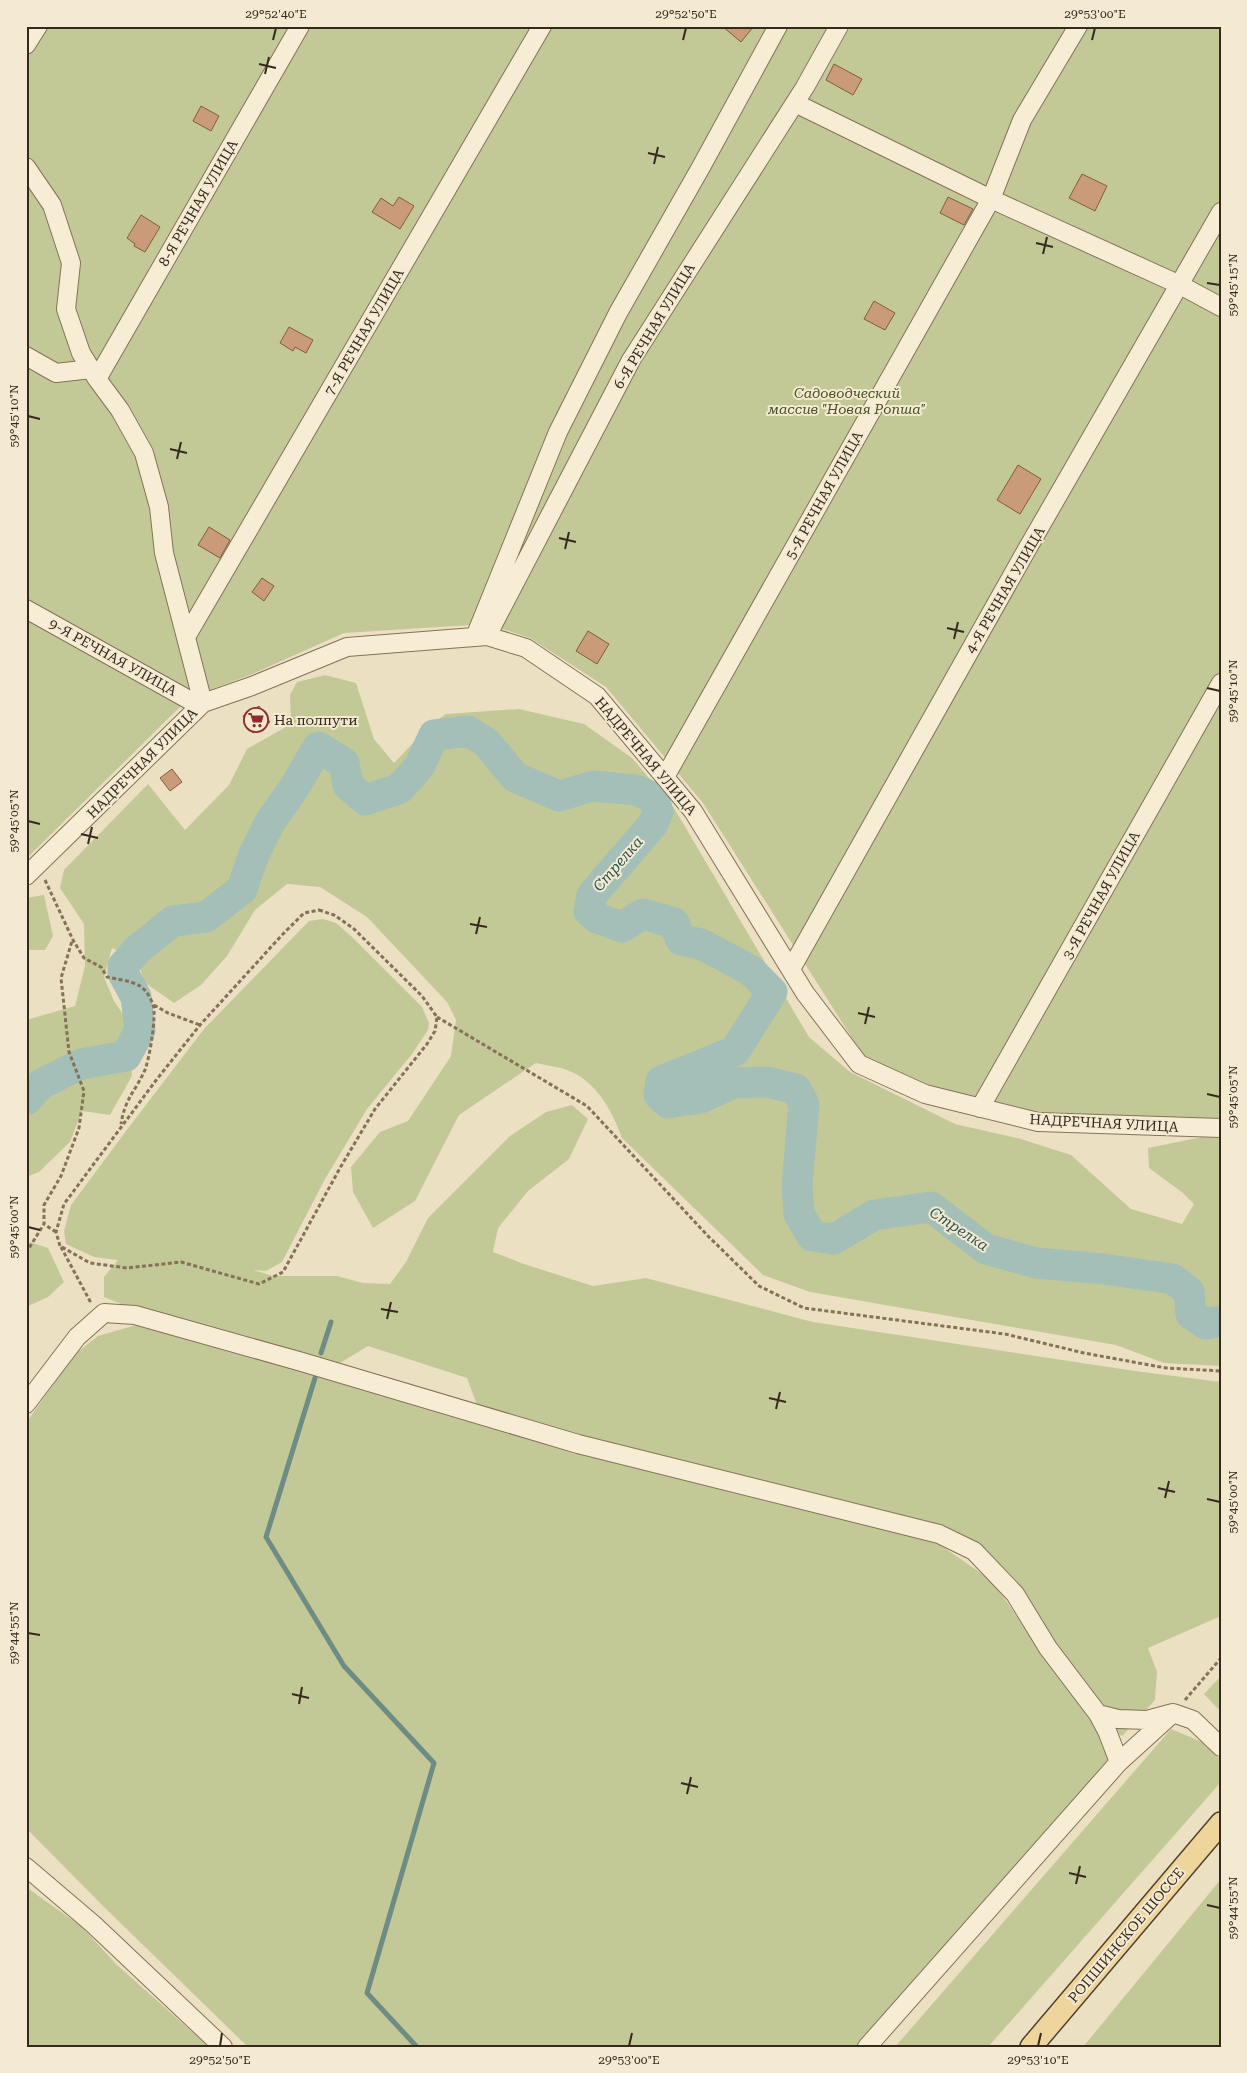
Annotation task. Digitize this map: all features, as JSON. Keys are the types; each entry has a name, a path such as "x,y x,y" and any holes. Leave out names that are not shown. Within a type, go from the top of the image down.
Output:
{"main road":[{"name":"РОПШИНСКОЕ ШОССЕ","path":"1031,2047 1221,1823"}],"street":[{"path":"26,45 38,26"},
{"name":"8-Я РЕЧНАЯ УЛИЦА","path":"94,374 300,26"},
{"name":"7-Я РЕЧНАЯ УЛИЦА","path":"186,637 542,26"},
{"path":"481,636 558,432 618,313 778,26"},
{"name":"6-Я РЕЧНАЯ УЛИЦА","path":"481,636 631,360 795,103 839,26"},
{"name":"5-Я РЕЧНАЯ УЛИЦА","path":"665,777 992,199 1022,120 1078,26"},
{"path":"795,103 992,199 1180,285 1221,307"},
{"path":"26,167 52,205 71,263 66,309 81,354 120,410 144,453 159,507 164,553 202,704"},
{"name":"4-Я РЕЧНАЯ УЛИЦА","path":"791,969 1026,551 1221,212"},
{"path":"26,356 56,373 94,374"},
{"name":"9-Я РЕЧНАЯ УЛИЦА","path":"26,610 202,704"},
{"name":"НАДРЕЧНАЯ УЛИЦА","path":"30,868 202,704 252,686 347,647 481,636 526,648 597,696 693,811 806,992 859,1064 924,1094 1038,1122 1221,1128"},
{"name":"3-Я РЕЧНАЯ УЛИЦА","path":"980,1108 1221,683"},
{"path":"26,1404 77,1337 104,1313 135,1315 302,1362 578,1444 939,1534 974,1551 1015,1594 1048,1648 1098,1714 1119,1762"},
{"path":"1098,1714 1118,1719 1148,1720 1173,1713 1193,1720 1221,1747"},
{"path":"868,2047 1119,1762 1173,1713"},
{"path":"26,1867 93,1924 223,2047"}],"path":[{"path":"30,868 47,883 72,940 84,958 101,967 107,977 139,985 146,991 154,1005 155,1014 150,1054 145,1072 124,1107 121,1126"},
{"path":"99,1318 60,1246 56,1232 64,1204 121,1126 200,1024 304,913 319,910 334,915 353,928 422,996 437,1017 587,1106 708,1236 759,1286 804,1308 1005,1334 1084,1353 1166,1368 1221,1371"},
{"path":"26,1253 44,1224 44,1205 61,1176 79,1128 84,1091 69,1052 60,978 72,940"},
{"path":"154,1005 168,1013 200,1024"},
{"path":"60,1246 90,1263 128,1268 181,1262 258,1284 283,1272 375,1109 427,1044 435,1031 437,1017"},
{"path":"44,1224 56,1232"},
{"path":"1173,1713 1221,1658"}],"green space":[{"name":"Садоводческий массив \"Новая Ропша\"","path":"26,26 1221,26 1221,1120 1039,1114 929,1085 864,1057 703,803 606,687 530,638 487,624 344,633 250,675 190,697 26,859"},
{"path":"325,675 356,683 374,739 394,763 430,725 446,714 519,709 584,724 632,758 674,808 809,1037 850,1072 955,1124 1021,1139 1071,1155 1131,1209 1182,1224 1194,1204 1183,1193 1149,1168 1148,1148 1202,1137 1221,1138 1221,1366 1164,1363 1116,1345 810,1292 763,1275 622,1138 604,1101 591,1085 570,1071 536,1063 459,1115 415,1201 373,1228 353,1192 351,1167 380,1132 408,1121 451,1056 456,1020 447,1002 367,917 320,887 287,884 255,910 227,956 201,985 174,1003 144,982 138,960 112,948 104,977 114,1001 131,1026 132,1076 110,1115 82,1111 70,1142 39,1172 26,1177 26,1020 75,1006 85,966 84,924 60,888 64,870 148,784 185,830 229,785 247,749 291,724 290,695 297,682"},
{"path":"44,895 53,936 45,950 26,950 26,898"},
{"path":"323,919 336,923 350,935 422,1007 429,1023 428,1030 412,1054 367,1109 325,1179 282,1262 266,1271 253,1270 273,1276 337,1276 363,1283 390,1284 406,1262 428,1218 510,1136 546,1112 572,1105 588,1119 569,1159 528,1191 498,1228 493,1252 593,1286 646,1278 813,1322 1135,1371 1221,1382 1221,1616 1148,1648 1157,1672 1155,1700 1122,1736 1087,1715 1100,1735 1109,1759 1095,1778 859,2047 248,2047 26,1828 26,1423 75,1354 98,1336 136,1325 226,1346 514,1433 736,1493 933,1540 991,1580 1031,1636 977,1548 582,1441 477,1405 467,1378 368,1346 340,1363 136,1310 104,1297 104,1277 118,1260 94,1257 66,1244 64,1231 71,1205 204,1029 309,921"},
{"path":"26,1241 48,1248 64,1282 48,1297 26,1307"},
{"path":"1221,1676 1221,1712 1204,1694"},
{"path":"1171,1729 1200,1741 1221,1760 1221,1782 988,2047 895,2047"},
{"path":"1221,1879 1221,2047 1083,2047"},
{"path":"26,1887 81,1926 116,1964 209,2047 26,2047"}],"building":[{"path":"722,26 754,26 741,42"},
{"path":"834,64 862,79 853,95 826,80"},
{"path":"201,106 219,116 211,131 193,121"},
{"path":"1082,174 1107,186 1095,211 1069,198"},
{"path":"399,197 414,206 400,229 372,212 381,198 393,206"},
{"path":"948,197 973,209 964,225 940,213"},
{"path":"141,215 160,227 145,252 134,246 135,244 127,238"},
{"path":"874,301 895,313 885,330 864,319"},
{"path":"289,327 313,340 306,353 295,347 293,351 280,343"},
{"path":"1018,465 1041,479 1020,514 997,500"},
{"path":"209,527 230,540 220,558 198,545"},
{"path":"262,578 274,586 264,601 252,592"},
{"path":"588,631 609,644 597,664 576,651"},
{"path":"259,706 270,722 253,733 243,716"},
{"path":"172,769 182,782 170,791 160,778"}],"waterway":[{"name":"Стрелка","path":"26,1100 41,1084 81,1064 126,1056 140,1030 136,997 123,973 123,966 138,949 173,921 206,917 242,889 254,854 270,822 294,788 318,747 344,763 348,785 365,800 399,789 419,767 434,735 468,731 487,743 515,777 559,796 593,786 636,790 654,798 658,812 653,824 592,895 589,911 597,918 622,927 643,914 674,923 681,940 701,944 750,970 772,992 735,1051 661,1081 659,1095 668,1103 701,1098 733,1083 767,1082 796,1089 804,1104 797,1185 799,1214 812,1236 834,1239 874,1215 931,1207 986,1249 1036,1263 1104,1269 1173,1279 1189,1292 1191,1314 1206,1324 1221,1321"},
{"path":"321,1353 331,1322"},
{"path":"315,1378 266,1537 344,1666 434,1763 367,1993 417,2047"}],"place":[{"name":"На полпути","path":"256,720"}]}
